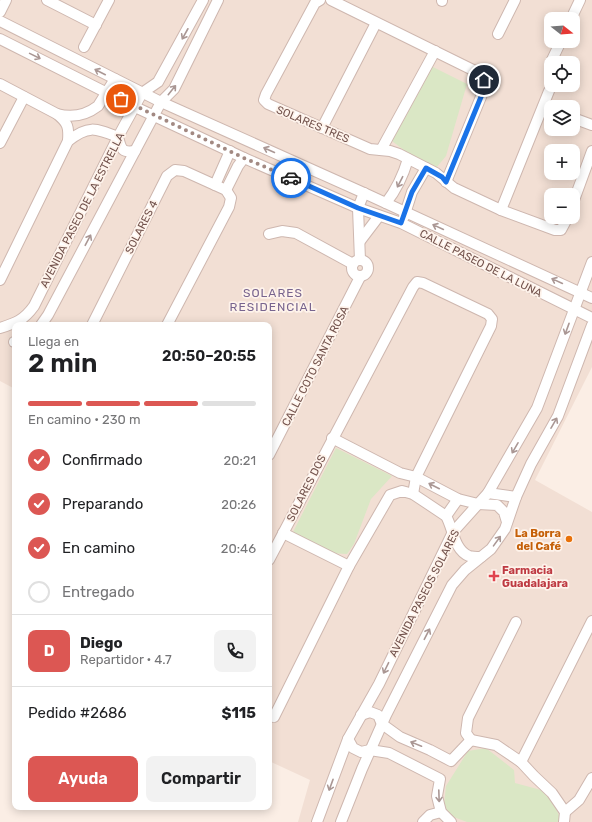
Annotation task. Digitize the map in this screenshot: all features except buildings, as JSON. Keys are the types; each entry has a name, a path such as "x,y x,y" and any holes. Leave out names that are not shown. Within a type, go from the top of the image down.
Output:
{"street":[{"path":"0,12 6,0"},
{"path":"47,0 96,25"},
{"path":"84,47 109,0"},
{"name":"AVENIDA PASEO DE LA ESTRELLA","path":"15,322 26,316 34,306 118,137 142,93 158,82 203,0"},
{"name":"AVENIDA PASEO DE LA ESTRELLA","path":"43,322 161,102 174,89 218,0"},
{"name":"SOLARES TRES","path":"320,0 315,3 266,94 264,100 268,104 370,148 395,153 442,177 454,188 501,210 555,230 561,230 564,224"},
{"path":"331,0 477,72 484,80 483,92 446,182"},
{"path":"498,34 515,0"},
{"path":"574,12 580,0"},
{"name":"CALLE PASEO DE LA LUNA","path":"0,21 161,102 386,203 592,298"},
{"path":"322,128 376,23"},
{"name":"CALLE PASEO DE LA LUNA","path":"0,39 154,116 244,158 358,208 401,223 592,318"},
{"path":"382,150 435,51"},
{"path":"57,114 76,117 98,106 115,79"},
{"path":"0,84 57,114 66,121 68,131 68,141 0,280"},
{"path":"0,143 24,96"},
{"path":"501,210 544,116"},
{"path":"580,121 592,125"},
{"path":"68,141 86,130 99,130 118,137 120,147 123,150 129,152 135,151"},
{"path":"215,185 230,151"},
{"path":"578,188 592,151"},
{"path":"169,322 229,207 231,198 226,190 238,166 244,158"},
{"path":"386,203 403,176 408,159"},
{"path":"401,223 412,192 426,168"},
{"name":"SOLARES 4","path":"94,322 167,176 175,170 184,171 226,190"},
{"name":"CALLE COTO SANTA ROSA","path":"360,277 353,273 352,267 357,262 360,241 358,208 364,193"},
{"path":"360,241 379,216"},
{"path":"269,234 282,231 296,233 357,262"},
{"name":"CALLE COTO SANTA ROSA","path":"272,449 360,277 366,275 369,270 366,262 357,262"},
{"name":"AVENIDA PASEOS SOLARES","path":"317,822 348,739 379,684 453,532 488,493 538,408 592,262"},
{"path":"54,265 69,274"},
{"name":"SOLARES DOS","path":"349,566 283,533 332,438 417,282 423,283 488,314 492,319 491,326 416,477"},
{"name":"AVENIDA PASEO DE LA ESTRELLA","path":"0,328 12,323"},
{"name":"AVENIDA PASEOS SOLARES","path":"342,822 370,750 382,724 452,585 465,570 491,549 505,529 516,497 531,464 558,416 592,325"},
{"path":"332,438 400,473 416,477 458,498 478,504 497,506 504,512 507,522"},
{"path":"414,494 416,477"},
{"path":"272,716 274,717 349,566 390,495 402,491 414,494 446,516 457,545 463,553 470,556 481,557"},
{"path":"488,493 516,497"},
{"path":"446,516 458,498"},
{"path":"272,554 283,533"},
{"path":"521,762 592,621"},
{"path":"516,622 468,718 466,733 471,740 496,745 521,762 552,793 564,817 580,800 592,778"},
{"path":"361,715 370,712 378,715 382,724 400,738 430,750 451,761 471,740"},
{"path":"348,739 353,748 361,752 370,750 389,753 440,779 437,796 441,812 451,822"},
{"path":"422,822 430,816 441,812"}],"shaded area":[{"path":"0,0 592,0 592,367 535,480 592,512 592,822 298,822 310,780 272,762 272,322 12,322 12,387 0,381"}],"green space":[{"path":"429,65 467,84 446,156 436,168 417,160 392,141"},
{"path":"336,448 392,476 371,499 354,544 347,554 328,553 293,532"},
{"path":"486,748 514,770 515,783 541,790 554,804 562,822 467,822 443,813 446,786 468,751"}],"way so far":[{"path":"121,99 244,158 291,178"}],"place":[{"name":"La Borra del Café","path":"569,539"},
{"name":"Farmacia Guadalajara","path":"494,576"}],"district":[{"name":"SOLARES RESIDENCIAL","path":"273,300"}],"route":[{"path":"291,178 358,208 401,223 412,192 418,179 426,168 442,177 446,182 483,92 484,80"}]}
